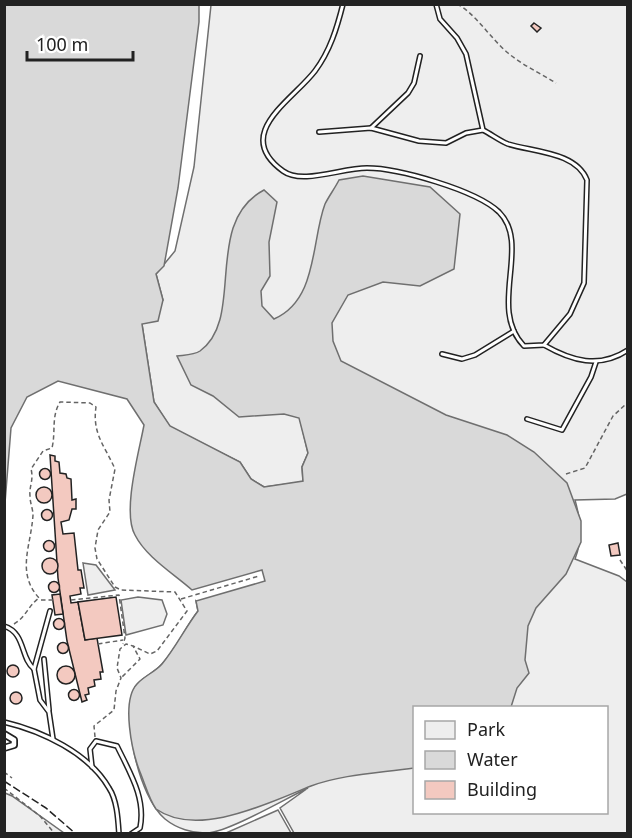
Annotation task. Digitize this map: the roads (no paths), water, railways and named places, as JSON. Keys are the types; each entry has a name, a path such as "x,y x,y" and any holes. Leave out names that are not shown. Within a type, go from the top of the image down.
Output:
{"street":[{"path":"4,734 14,740 14,745 4,748"}],"lane":[{"path":"343,4 328,51 314,72 267,123 265,154 269,160 293,177 306,179 340,169 369,168 439,181 494,209 504,219 512,238 508,279 510,319 514,331 524,346 544,345 579,360 596,362 605,361 627,350"},
{"path":"436,4 440,19 457,38 466,54 483,130"},
{"path":"371,128 408,93 414,83 420,56"},
{"path":"319,132 371,128 419,141 446,143 466,133 483,130 506,143 572,162 584,172 588,180 584,283 570,314 544,345"},
{"path":"442,354 462,359 475,355 514,331"},
{"path":"528,419 562,430 591,377 596,362"},
{"path":"49,712 40,700 34,669 50,611"},
{"path":"7,626 24,645 28,664 34,669"},
{"path":"44,659 53,739"},
{"path":"4,722 53,739 92,768 109,788 115,803 119,834"},
{"path":"92,768 90,749 96,741 117,746 132,775 143,812 140,828 131,834"}],"water":[{"path":"5,4 199,5 199,22 178,188 164,266 156,274 163,300 158,321 142,324 154,402 170,426 240,462 251,479 264,487 303,481 302,467 308,453 299,418 284,414 239,417 213,396 191,385 177,356 200,351 213,336 221,317 234,224 245,205 264,190 277,202 269,242 270,276 261,291 262,306 274,319 288,310 299,298 306,284 325,204 339,180 363,176 430,187 460,214 454,269 420,286 383,282 348,295 332,323 333,341 341,361 446,415 507,435 534,452 567,483 581,521 581,542 566,574 536,608 528,626 525,660 529,673 517,688 511,706 413,706 413,768 349,776 323,782 253,809 211,819 191,820 173,817 156,809 147,791 131,740 129,714 132,692 137,684 162,664 172,651 198,611 196,601 265,581 262,570 192,590 153,558 135,535 130,512 133,482 144,425 127,399 58,381 27,397 11,428 5,503"}]}
